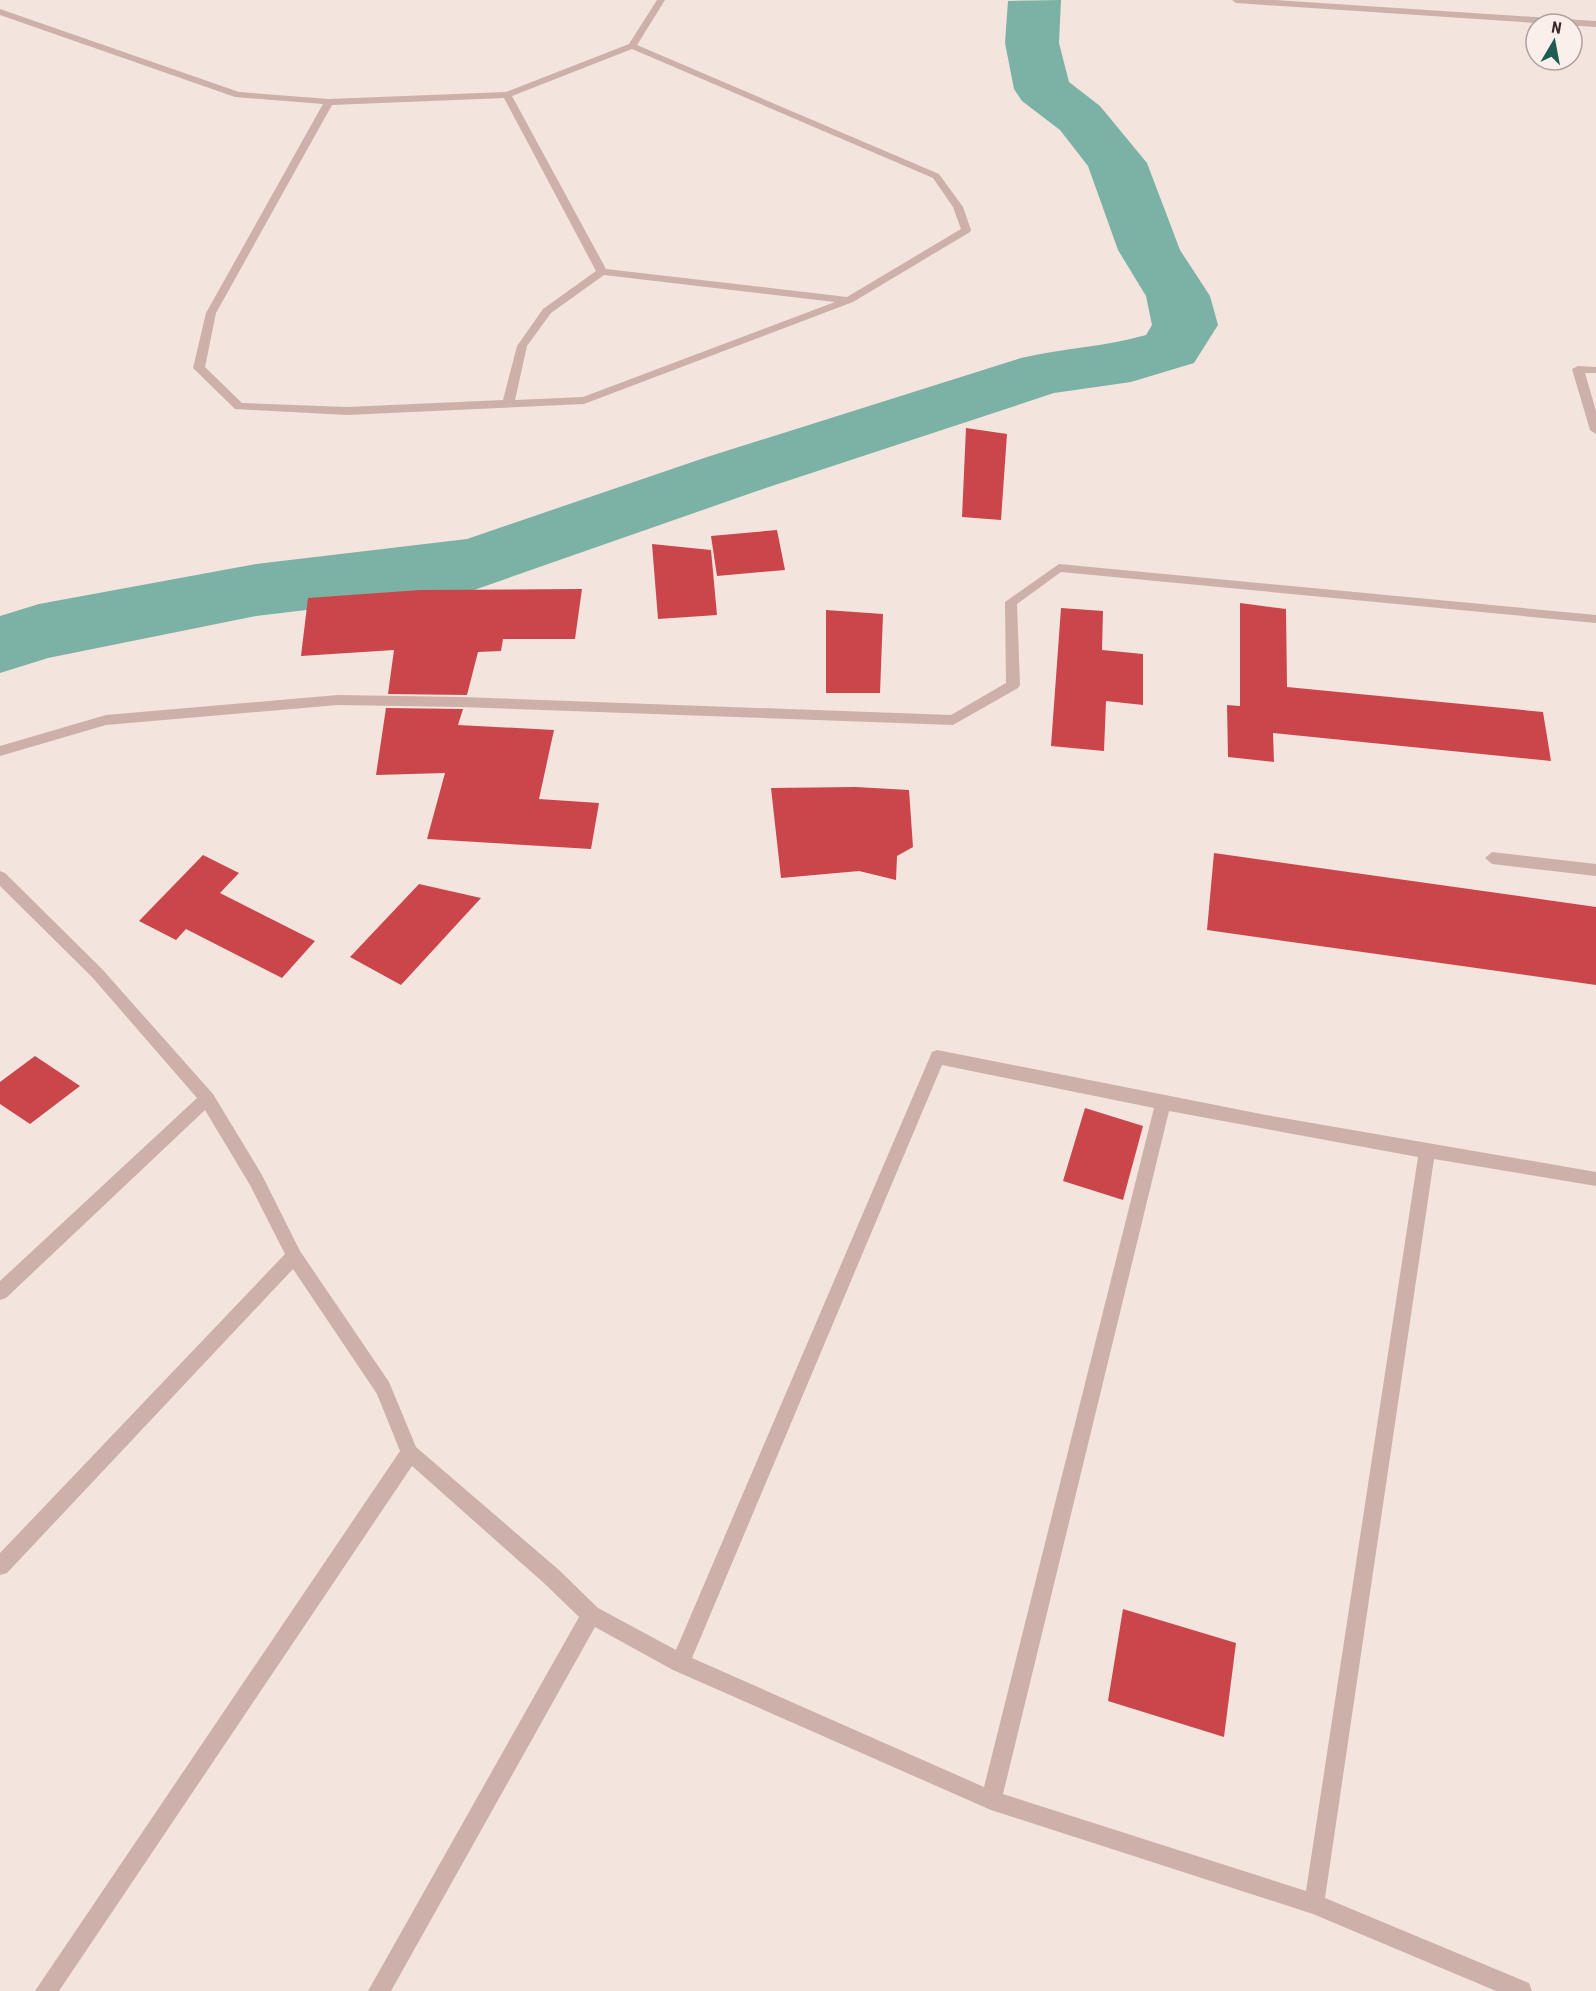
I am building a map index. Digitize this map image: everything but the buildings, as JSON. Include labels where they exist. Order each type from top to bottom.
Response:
[{"type":"street","points":[[0,12],[238,95],[329,102],[507,95],[632,46],[661,0]]},
{"type":"street","points":[[1236,0],[1596,24]]},
{"type":"street","points":[[329,102],[211,313],[199,368],[239,406],[346,411],[584,400],[849,300],[966,230],[958,207],[936,176],[632,46]]},
{"type":"street","points":[[507,95],[602,272]]},
{"type":"street","points":[[508,404],[522,346],[547,310],[602,272],[849,300]]},
{"type":"street","points":[[1596,370],[1578,369],[1596,430]]},
{"type":"street","points":[[0,750],[106,720],[338,700],[461,702],[953,720],[1013,685],[1011,602],[1059,568],[1596,619]]},
{"type":"street","points":[[1492,858],[1596,870]]},
{"type":"street","points":[[0,877],[98,973],[207,1099],[256,1180],[294,1256],[383,1388],[411,1453],[552,1577],[591,1615],[680,1664],[991,1800],[1314,1904],[1521,1991]]},
{"type":"street","points":[[680,1664],[938,1057],[1163,1104],[1427,1153],[1596,1179]]},
{"type":"street","points":[[0,1292],[207,1099]]},
{"type":"street","points":[[991,1800],[1163,1104]]},
{"type":"street","points":[[1314,1904],[1427,1153]]},
{"type":"street","points":[[0,1566],[294,1256]]},
{"type":"street","points":[[46,1991],[411,1453]]},
{"type":"street","points":[[379,1991],[591,1615]]},
{"type":"waterway","points":[[0,645],[39,632],[256,590],[474,564],[732,474],[1045,373],[1131,361],[1170,349],[1185,325],[1178,296],[1149,250],[1117,163],[1080,118],[1042,89],[1032,43],[1035,1]]}]
